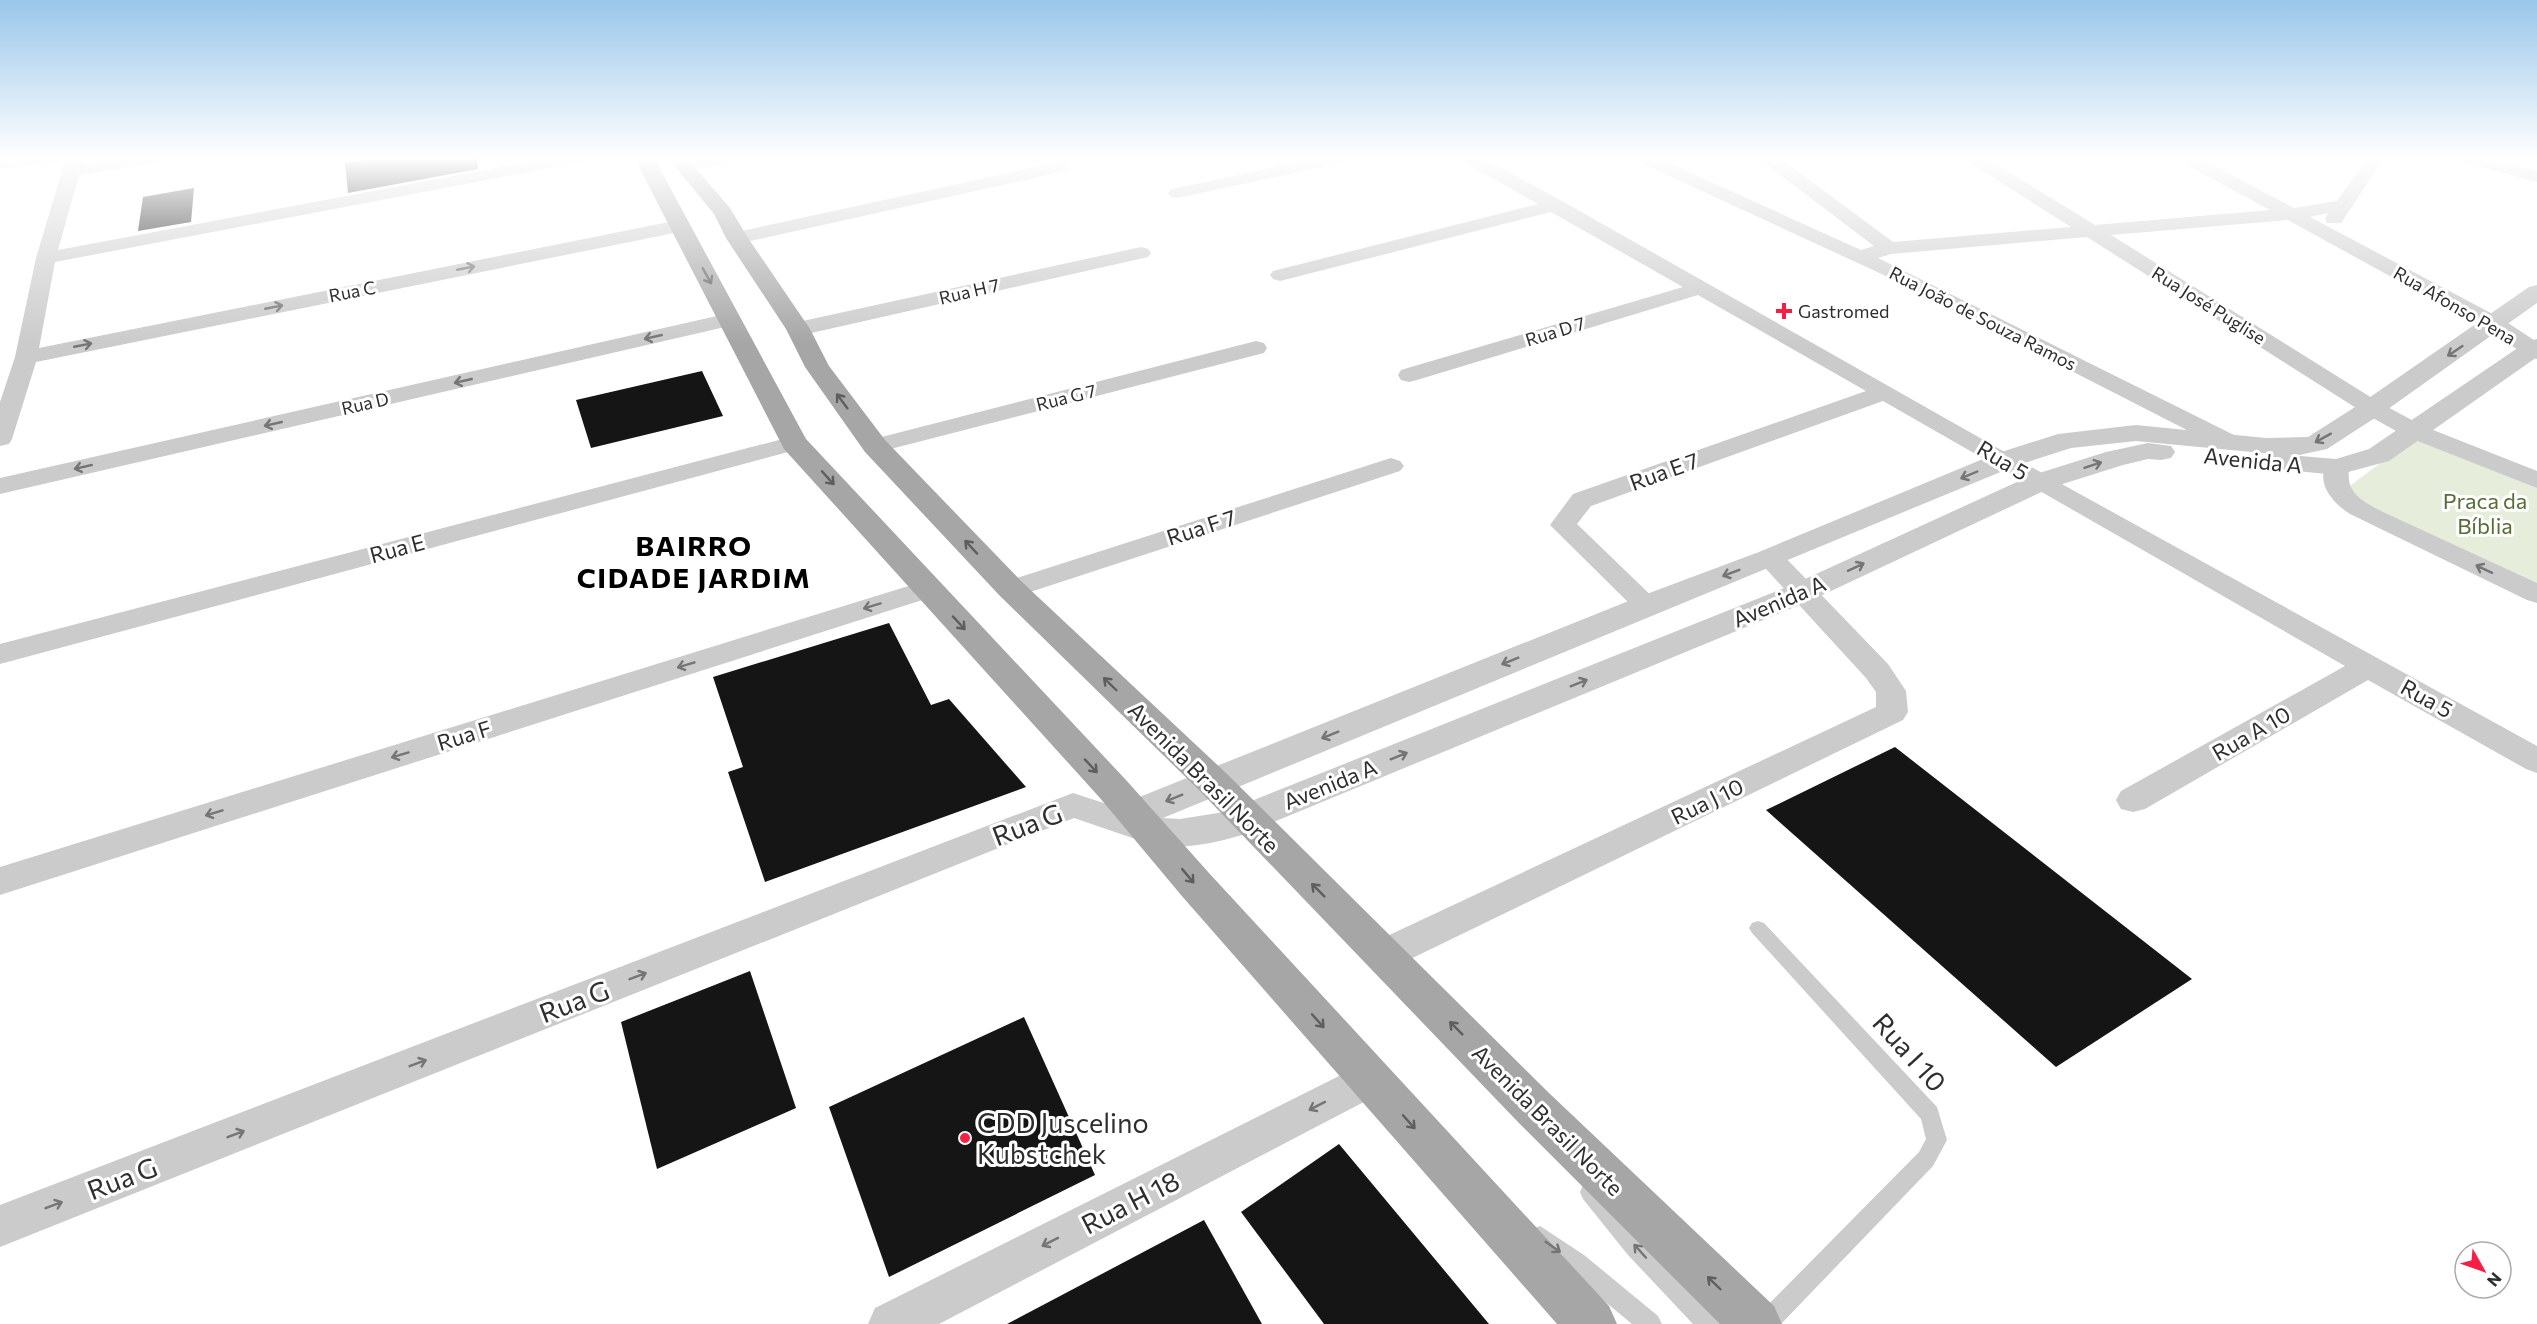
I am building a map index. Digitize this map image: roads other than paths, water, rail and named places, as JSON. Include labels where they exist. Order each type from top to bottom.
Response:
[{"type":"main road","points":[[676,220],[794,443],[1142,822],[1591,1324]]},
{"type":"main road","name":"Avenida Brasil Norte","points":[[727,220],[798,329],[817,367],[875,446],[1011,589],[1213,782],[1533,1107],[1756,1324]]},
{"type":"street","points":[[0,439],[26,357],[46,258],[57,220]]},
{"type":"street","points":[[46,258],[249,220]]},
{"type":"street","points":[[737,238],[820,220]]},
{"type":"street","points":[[1280,275],[1500,220]]},
{"type":"street","name":"Rua 5","points":[[1579,220],[2537,761]]},
{"type":"street","name":"Rua João de Souza Ramos","points":[[1779,220],[1860,257],[2231,443]]},
{"type":"street","points":[[1851,220],[1889,248]]},
{"type":"street","name":"Rua José Puglise","points":[[2073,220],[2372,408],[2414,431],[2537,480]]},
{"type":"street","points":[[1860,257],[1889,248],[2224,220]]},
{"type":"street","name":"Rua Afonso Pena","points":[[2304,220],[2535,349]]},
{"type":"street","points":[[2326,231],[2334,220]]},
{"type":"street","name":"Rua C","points":[[26,357],[679,226]]},
{"type":"street","name":"Rua H 7","points":[[798,329],[1141,253]]},
{"type":"street","name":"Rua D 7","points":[[1409,375],[1700,288]]},
{"type":"street","name":"Avenida A","points":[[1142,822],[1213,782],[1647,605],[1770,558],[2006,460],[2068,440],[2136,434],[2298,447],[2317,442],[2372,408],[2537,292]]},
{"type":"street","name":"Rua D","points":[[0,486],[730,319]]},
{"type":"street","name":"Rua G 7","points":[[875,446],[1256,348]]},
{"type":"street","name":"Avenida A","points":[[1142,822],[1180,833],[1228,825],[1247,818],[1803,592],[2040,482],[2116,458],[2148,451],[2337,467],[2379,455],[2535,349]]},
{"type":"street","name":"Rua E 7","points":[[1647,605],[1563,525],[1582,500],[1885,392]]},
{"type":"street","points":[[2136,434],[2155,421],[2157,406]]},
{"type":"street","name":"Rua E","points":[[0,654],[794,443]]},
{"type":"street","name":"Rua F 7","points":[[1011,589],[1391,466]]},
{"type":"street","points":[[2337,467],[2335,475],[2337,485],[2350,504],[2374,518],[2537,594]]},
{"type":"street","points":[[1770,558],[1803,592]]},
{"type":"street","name":"Rua F","points":[[0,881],[928,589]]},
{"type":"street","name":"Rua J 10","points":[[1383,956],[1892,712],[1891,691],[1877,671],[1803,592]]},
{"type":"street","name":"Rua A 10","points":[[2133,800],[2368,666]]},
{"type":"street","name":"Rua G","points":[[0,1226],[1073,805],[1142,822]]},
{"type":"street","name":"Rua H 18","points":[[891,1324],[1370,1079]]},
{"type":"lane","name":"Rua I 10","points":[[1758,928],[1930,1114],[1937,1140],[1926,1158],[1765,1324]]},
{"type":"lane","points":[[1533,1107],[1595,1197],[1636,1247],[1709,1324]]},
{"type":"lane","points":[[1470,1190],[1576,1263],[1650,1324]]},
{"type":"place","name":"Gastromed","points":[[1784,311]]},
{"type":"place","name":"CDD Juscelino Kubstchek","points":[[965,1138]]},
{"type":"district","name":"BAIRRO CIDADE JARDIM","points":[[694,561]]},
{"type":"park label","name":"Praca da Bíblia","points":[[2485,512]]}]
